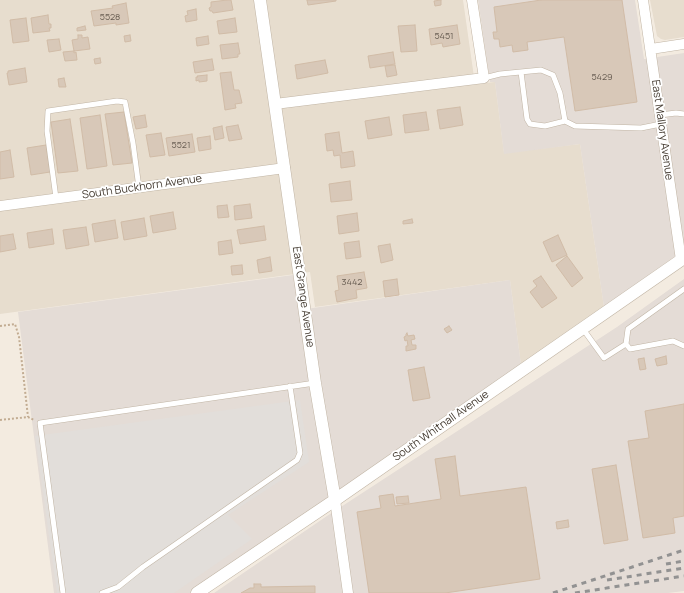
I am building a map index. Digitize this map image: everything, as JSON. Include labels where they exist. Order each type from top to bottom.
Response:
[{"type":"street","name":"East Grange Avenue","points":[[260,0],[315,383],[335,500],[348,593]]},
{"type":"street","points":[[275,104],[484,78],[472,0]]},
{"type":"street","name":"East Mallory Avenue","points":[[643,0],[682,259]]},
{"type":"street","points":[[651,49],[684,44]]},
{"type":"street","name":"South Buckhorn Avenue","points":[[0,206],[285,168]]},
{"type":"street","name":"South Whitnall Avenue","points":[[197,593],[335,500],[682,259]]},
{"type":"lane","points":[[484,78],[500,74],[541,70],[553,75],[560,93],[565,121]]},
{"type":"lane","points":[[521,72],[527,119],[530,124],[545,126],[565,121],[575,126],[641,128],[676,113],[684,114]]},
{"type":"lane","points":[[56,198],[47,132],[48,111],[117,100],[125,102],[133,143],[138,188]]},
{"type":"lane","points":[[684,289],[628,329],[626,344],[630,349],[673,341],[684,346]]},
{"type":"lane","points":[[582,328],[604,358],[626,344]]},
{"type":"lane","points":[[63,593],[40,423],[315,383]]},
{"type":"lane","points":[[102,593],[118,587],[143,567],[297,460],[300,453],[290,386]]},
{"type":"path","points":[[0,326],[15,324],[19,337],[28,417]]},
{"type":"path","points":[[0,420],[28,417],[40,423]]},
{"type":"shaded area","points":[[0,0],[463,0],[475,84],[495,82],[504,153],[580,144],[604,307],[521,365],[510,280],[315,307],[310,272],[0,314]]},
{"type":"shaded area","points":[[478,0],[635,0],[644,59],[684,53],[684,250],[604,307],[580,144],[504,154],[495,82],[490,82]]},
{"type":"shaded area","points":[[650,0],[684,0],[684,37],[665,40],[657,36]]},
{"type":"shaded area","points":[[293,275],[299,310],[510,280],[521,365],[190,593],[54,593],[18,312]]},
{"type":"shaded area","points":[[684,279],[684,591],[668,593],[214,593],[327,516],[617,327]]},
{"type":"shaded area","points":[[300,400],[309,462],[228,515],[252,539],[174,593],[57,593],[35,436]]},
{"type":"building","points":[[231,0],[233,10],[213,13],[210,11],[209,8],[211,7],[211,2]]},
{"type":"building","points":[[307,0],[336,0],[336,1],[308,5]]},
{"type":"building","points":[[441,0],[441,5],[435,6],[434,1]]},
{"type":"building","points":[[541,0],[622,0],[637,102],[575,111],[564,37],[527,42],[528,50],[513,52],[512,45],[500,47],[499,39],[494,39],[493,32],[497,32],[494,7]]},
{"type":"building","points":[[126,3],[129,23],[94,26],[91,11],[113,8],[112,6]]},
{"type":"building","points":[[196,9],[197,20],[186,22],[185,16],[188,15],[187,11]]},
{"type":"building","points":[[48,15],[49,24],[51,24],[51,28],[49,28],[50,31],[33,33],[31,18]]},
{"type":"building","points":[[26,18],[29,41],[13,43],[10,20]]},
{"type":"building","points":[[235,18],[237,32],[219,34],[217,21]]},
{"type":"building","points":[[415,25],[417,51],[401,52],[398,26]]},
{"type":"building","points":[[457,25],[460,44],[443,47],[442,43],[431,45],[429,29]]},
{"type":"building","points":[[85,26],[86,30],[77,31],[77,28]]},
{"type":"building","points":[[78,35],[82,35],[82,38],[88,37],[90,49],[74,51],[72,40],[78,39]]},
{"type":"building","points":[[130,35],[131,41],[125,42],[124,36]]},
{"type":"building","points":[[208,36],[209,44],[197,46],[196,38]]},
{"type":"building","points":[[59,39],[61,50],[49,52],[47,40]]},
{"type":"building","points":[[238,43],[240,54],[238,54],[238,57],[222,59],[220,45]]},
{"type":"building","points":[[74,51],[74,53],[76,52],[77,60],[65,61],[63,52]]},
{"type":"building","points":[[393,52],[395,64],[370,68],[368,56]]},
{"type":"building","points":[[100,58],[101,63],[95,64],[94,59]]},
{"type":"building","points":[[212,59],[214,70],[195,73],[193,62]]},
{"type":"building","points":[[325,60],[328,73],[297,79],[295,65]]},
{"type":"building","points":[[395,65],[397,75],[387,77],[385,66]]},
{"type":"building","points":[[25,68],[27,82],[9,85],[8,71]]},
{"type":"building","points":[[231,72],[234,90],[239,90],[242,103],[235,104],[236,108],[225,110],[220,73]]},
{"type":"building","points":[[207,75],[207,81],[196,81],[197,76]]},
{"type":"building","points":[[64,78],[66,87],[59,87],[58,79]]},
{"type":"building","points":[[460,107],[463,125],[440,129],[437,110]]},
{"type":"building","points":[[124,112],[132,163],[113,165],[105,114]]},
{"type":"building","points":[[426,112],[429,130],[405,133],[403,115]]},
{"type":"building","points":[[100,115],[107,166],[87,169],[80,118]]},
{"type":"building","points":[[145,115],[147,127],[136,129],[133,117]]},
{"type":"building","points":[[389,117],[392,135],[368,139],[365,121]]},
{"type":"building","points":[[70,119],[78,171],[58,173],[51,122]]},
{"type":"building","points":[[238,125],[242,139],[229,141],[226,127]]},
{"type":"building","points":[[222,126],[224,138],[215,140],[213,128]]},
{"type":"building","points":[[339,132],[342,153],[353,151],[355,166],[341,168],[340,155],[334,156],[333,150],[327,151],[325,134]]},
{"type":"building","points":[[161,133],[165,155],[150,157],[146,135]]},
{"type":"building","points":[[192,134],[195,152],[169,156],[166,138]]},
{"type":"building","points":[[210,136],[211,149],[199,151],[197,138]]},
{"type":"building","points":[[46,145],[50,172],[31,175],[27,148]]},
{"type":"building","points":[[10,150],[14,177],[0,179],[0,152]]},
{"type":"building","points":[[350,181],[352,200],[331,202],[329,184]]},
{"type":"building","points":[[250,204],[252,218],[235,220],[234,206]]},
{"type":"building","points":[[227,205],[229,217],[218,218],[217,206]]},
{"type":"building","points":[[173,212],[176,229],[153,233],[150,216]]},
{"type":"building","points":[[357,213],[359,231],[339,234],[337,216]]},
{"type":"building","points":[[144,218],[147,236],[124,240],[121,222]]},
{"type":"building","points":[[412,219],[413,223],[403,224],[403,221]]},
{"type":"building","points":[[115,220],[118,238],[95,242],[92,224]]},
{"type":"building","points":[[264,226],[266,240],[240,244],[237,230]]},
{"type":"building","points":[[86,227],[89,245],[66,249],[63,230]]},
{"type":"building","points":[[52,229],[54,244],[29,248],[27,233]]},
{"type":"building","points":[[13,234],[16,249],[0,252],[0,236]]},
{"type":"building","points":[[558,235],[567,255],[552,262],[543,242]]},
{"type":"building","points":[[231,240],[233,253],[219,255],[218,242]]},
{"type":"building","points":[[359,241],[361,257],[346,259],[344,243]]},
{"type":"building","points":[[390,244],[393,260],[381,263],[378,246]]},
{"type":"building","points":[[567,256],[583,278],[572,287],[556,265]]},
{"type":"building","points":[[270,257],[272,271],[259,273],[257,260]]},
{"type":"building","points":[[242,265],[243,274],[232,275],[231,266]]},
{"type":"building","points":[[364,272],[367,288],[356,290],[357,298],[337,302],[335,291],[339,290],[337,276]]},
{"type":"building","points":[[541,276],[557,298],[542,308],[530,292],[537,286],[533,281]]},
{"type":"building","points":[[397,279],[399,295],[385,297],[383,281]]},
{"type":"building","points":[[449,326],[452,330],[447,333],[444,329]]},
{"type":"building","points":[[407,333],[408,336],[414,335],[415,339],[411,340],[412,345],[416,345],[416,349],[406,351],[406,346],[408,346],[407,340],[405,341],[404,337]]},
{"type":"building","points":[[666,356],[667,364],[657,366],[655,359]]},
{"type":"building","points":[[644,358],[646,369],[640,370],[638,359]]},
{"type":"building","points":[[424,367],[430,398],[413,401],[408,370]]},
{"type":"building","points":[[684,404],[684,516],[673,518],[675,533],[643,538],[628,441],[649,438],[645,411]]},
{"type":"building","points":[[455,456],[460,496],[526,487],[540,579],[445,593],[369,593],[357,512],[381,508],[379,496],[393,494],[395,506],[441,499],[435,459]]},
{"type":"building","points":[[616,465],[628,540],[604,544],[592,469]]},
{"type":"building","points":[[408,496],[409,503],[397,504],[396,497]]},
{"type":"building","points":[[568,520],[569,527],[557,529],[556,522]]},
{"type":"building","points":[[254,584],[261,584],[261,587],[315,586],[315,593],[241,593],[250,588],[254,588]]},
{"type":"railway","points":[[553,593],[684,550]]},
{"type":"railway","points":[[666,564],[684,561]]},
{"type":"railway","points":[[607,580],[684,568]]},
{"type":"railway","points":[[575,593],[684,576]]}]
